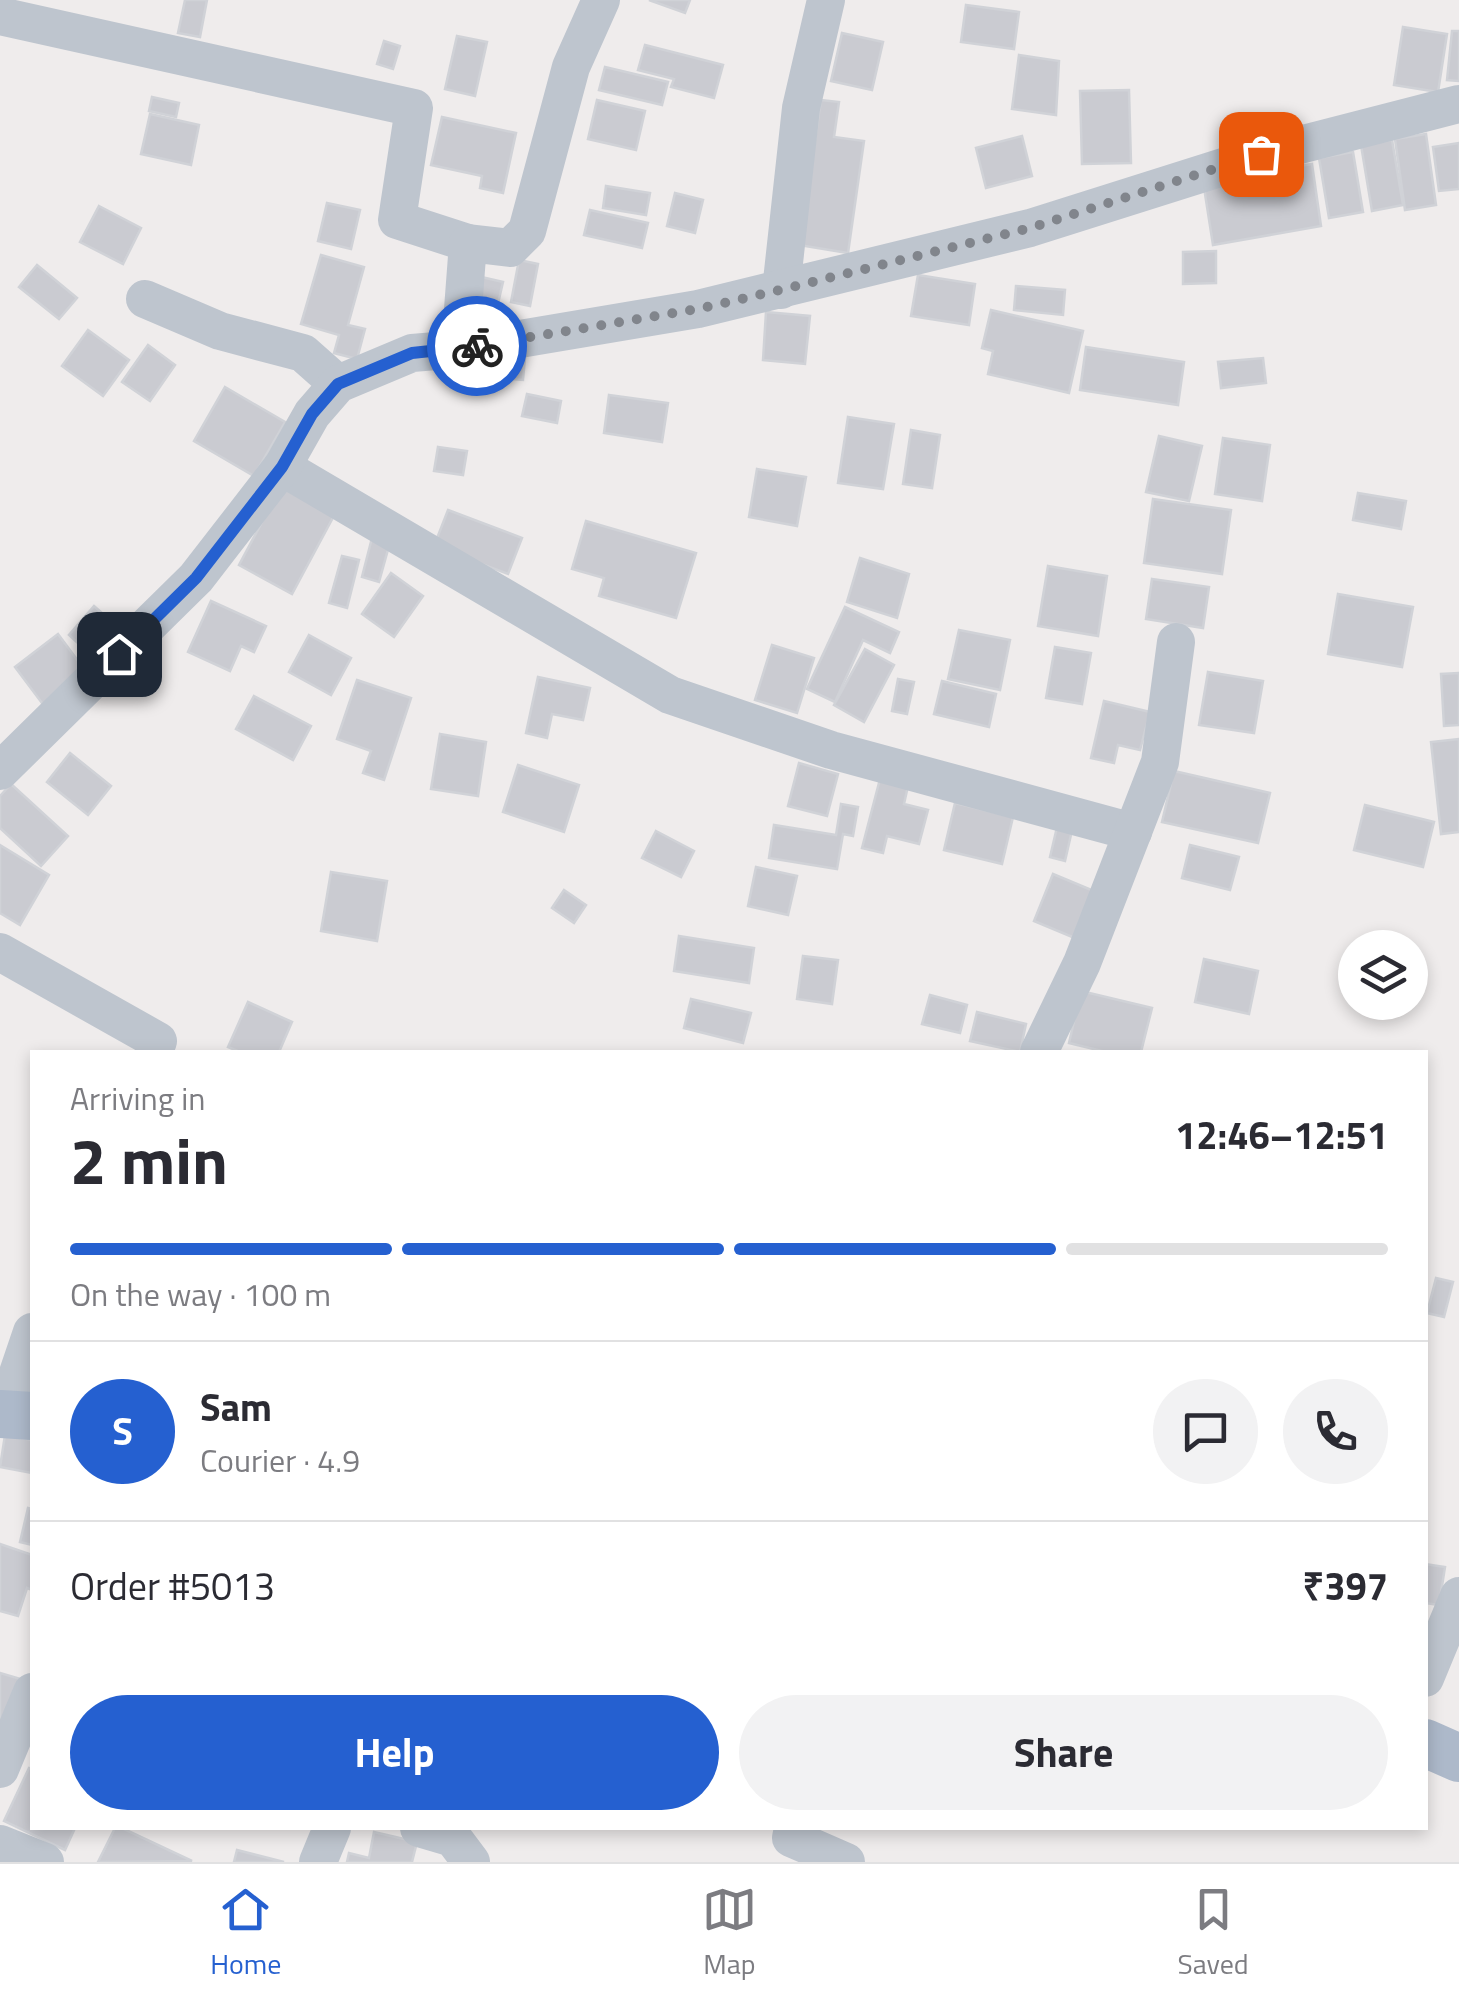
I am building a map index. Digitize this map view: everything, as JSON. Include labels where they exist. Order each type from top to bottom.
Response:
[{"type":"main road","points":[[1428,1744],[1459,1758]]},
{"type":"street","points":[[0,16],[414,108],[398,220],[468,244],[510,248],[527,231],[571,66],[601,0]]},
{"type":"street","points":[[780,290],[801,108],[826,0]]},
{"type":"street","points":[[0,771],[196,578],[282,467],[312,414],[338,384],[412,353],[460,349],[698,309],[1030,228],[1261,154],[1459,104]]},
{"type":"street","points":[[460,349],[468,244]]},
{"type":"street","points":[[146,299],[220,331],[302,353],[338,384]]},
{"type":"street","points":[[282,467],[670,695],[831,750],[1133,832]]},
{"type":"street","points":[[1040,1050],[1082,962],[1160,762],[1176,642]]},
{"type":"street","points":[[0,952],[158,1041],[155,1050]]},
{"type":"street","points":[[12,1415],[30,1340]]},
{"type":"street","points":[[1428,1671],[1459,1596]]},
{"type":"street","points":[[0,1768],[30,1697]]},
{"type":"street","points":[[318,1862],[331,1830]]},
{"type":"street","points":[[426,1830],[454,1838],[471,1862]]},
{"type":"street","points":[[793,1830],[791,1838],[846,1862]]},
{"type":"street","points":[[0,1844],[45,1862]]},
{"type":"building","points":[[185,0],[207,0],[200,37],[178,33]]},
{"type":"building","points":[[649,0],[690,0],[685,13]]},
{"type":"building","points":[[966,5],[1019,12],[1014,49],[961,42]]},
{"type":"building","points":[[1403,27],[1447,34],[1438,92],[1394,85]]},
{"type":"building","points":[[1452,31],[1459,31],[1459,81],[1447,80]]},
{"type":"building","points":[[842,33],[883,42],[872,90],[831,81]]},
{"type":"building","points":[[457,36],[487,42],[475,96],[445,89]]},
{"type":"building","points":[[384,41],[400,46],[393,69],[377,64]]},
{"type":"building","points":[[645,45],[723,65],[714,98],[671,87],[674,79],[638,70]]},
{"type":"building","points":[[1019,55],[1059,61],[1056,115],[1012,109]]},
{"type":"building","points":[[605,67],[668,82],[662,105],[599,90]]},
{"type":"building","points":[[1129,90],[1131,163],[1082,164],[1080,91]]},
{"type":"building","points":[[152,97],[179,103],[176,117],[149,111]]},
{"type":"building","points":[[597,100],[645,111],[636,150],[588,139]]},
{"type":"building","points":[[821,100],[839,102],[834,137],[864,141],[848,253],[799,245]]},
{"type":"building","points":[[150,114],[199,125],[191,165],[141,154]]},
{"type":"building","points":[[442,117],[516,133],[503,193],[480,188],[482,176],[431,165]]},
{"type":"building","points":[[1426,134],[1436,205],[1405,210],[1395,139]]},
{"type":"building","points":[[1022,136],[1032,176],[986,188],[976,148]]},
{"type":"building","points":[[1392,140],[1403,205],[1372,211],[1361,145]]},
{"type":"building","points":[[1459,143],[1459,189],[1439,191],[1433,147]]},
{"type":"building","points":[[1353,152],[1363,212],[1329,218],[1319,158]]},
{"type":"building","points":[[1312,164],[1321,226],[1213,245],[1203,181]]},
{"type":"building","points":[[606,186],[650,193],[646,215],[603,208]]},
{"type":"building","points":[[675,193],[703,200],[695,233],[667,226]]},
{"type":"building","points":[[327,203],[360,210],[351,249],[318,241]]},
{"type":"building","points":[[99,206],[141,228],[123,264],[80,242]]},
{"type":"building","points":[[590,210],[648,223],[642,248],[584,235]]},
{"type":"building","points":[[1216,251],[1216,283],[1183,284],[1183,252]]},
{"type":"building","points":[[321,255],[364,267],[348,325],[365,329],[357,359],[334,353],[339,335],[301,324]]},
{"type":"building","points":[[519,260],[538,264],[530,306],[511,302]]},
{"type":"building","points":[[37,265],[77,298],[59,319],[19,287]]},
{"type":"building","points":[[918,275],[975,284],[969,325],[911,316]]},
{"type":"building","points":[[477,276],[503,282],[493,325],[467,320]]},
{"type":"building","points":[[1016,286],[1065,290],[1063,315],[1014,310]]},
{"type":"building","points":[[991,310],[1083,331],[1069,393],[988,374],[993,351],[982,348]]},
{"type":"building","points":[[766,312],[810,316],[805,364],[763,360]]},
{"type":"building","points":[[88,330],[129,360],[103,396],[62,366]]},
{"type":"building","points":[[148,345],[175,365],[150,401],[122,382]]},
{"type":"building","points":[[503,345],[526,347],[523,380],[500,378]]},
{"type":"building","points":[[1086,347],[1184,362],[1178,405],[1080,390]]},
{"type":"building","points":[[1263,358],[1266,383],[1221,388],[1218,362]]},
{"type":"building","points":[[225,387],[285,422],[254,476],[194,441]]},
{"type":"building","points":[[527,394],[561,401],[557,423],[522,416]]},
{"type":"building","points":[[609,395],[668,403],[662,442],[604,433]]},
{"type":"building","points":[[848,417],[894,424],[883,489],[838,483]]},
{"type":"building","points":[[911,430],[940,435],[932,488],[903,484]]},
{"type":"building","points":[[1159,436],[1202,446],[1189,501],[1146,492]]},
{"type":"building","points":[[1223,438],[1270,445],[1262,501],[1215,494]]},
{"type":"building","points":[[438,447],[467,451],[463,475],[434,471]]},
{"type":"building","points":[[757,469],[806,477],[797,526],[749,517]]},
{"type":"building","points":[[284,481],[337,510],[292,594],[239,565]]},
{"type":"building","points":[[1358,493],[1406,501],[1401,529],[1353,520]]},
{"type":"building","points":[[1153,499],[1231,510],[1222,574],[1144,563]]},
{"type":"building","points":[[448,510],[522,538],[508,574],[434,546]]},
{"type":"building","points":[[586,521],[696,553],[676,618],[599,596],[604,578],[572,569]]},
{"type":"building","points":[[374,530],[392,535],[379,582],[362,577]]},
{"type":"building","points":[[342,556],[359,560],[347,608],[329,603]]},
{"type":"building","points":[[860,558],[909,574],[897,618],[847,602]]},
{"type":"building","points":[[1048,566],[1107,576],[1098,636],[1038,626]]},
{"type":"building","points":[[391,573],[423,596],[394,637],[362,614]]},
{"type":"building","points":[[1152,579],[1209,587],[1203,628],[1146,619]]},
{"type":"building","points":[[1338,594],[1413,607],[1402,667],[1328,654]]},
{"type":"building","points":[[211,601],[266,626],[254,652],[241,646],[230,671],[188,652]]},
{"type":"building","points":[[94,606],[120,629],[94,658],[69,635]]},
{"type":"building","points":[[845,607],[899,632],[890,653],[863,640],[835,702],[807,689]]},
{"type":"building","points":[[959,630],[1010,640],[1000,690],[948,679]]},
{"type":"building","points":[[58,634],[87,673],[45,707],[15,667]]},
{"type":"building","points":[[309,635],[351,658],[331,695],[289,672]]},
{"type":"building","points":[[772,645],[814,658],[797,713],[755,700]]},
{"type":"building","points":[[1055,647],[1091,653],[1082,704],[1046,698]]},
{"type":"building","points":[[865,649],[894,665],[864,722],[834,705]]},
{"type":"building","points":[[1208,672],[1263,681],[1254,733],[1199,725]]},
{"type":"building","points":[[1459,673],[1459,725],[1444,726],[1441,674]]},
{"type":"building","points":[[538,677],[590,688],[583,720],[552,714],[547,738],[526,733]]},
{"type":"building","points":[[898,679],[914,682],[907,714],[892,711]]},
{"type":"building","points":[[357,680],[411,698],[384,780],[363,773],[371,751],[337,739]]},
{"type":"building","points":[[942,681],[996,694],[989,727],[934,714]]},
{"type":"building","points":[[254,696],[311,726],[293,760],[236,729]]},
{"type":"building","points":[[1104,701],[1150,712],[1140,750],[1118,745],[1114,763],[1091,758]]},
{"type":"building","points":[[440,734],[486,742],[478,796],[431,789]]},
{"type":"building","points":[[1459,739],[1459,832],[1441,834],[1431,742]]},
{"type":"building","points":[[70,753],[111,786],[88,815],[47,782]]},
{"type":"building","points":[[799,763],[838,774],[827,816],[788,806]]},
{"type":"building","points":[[518,765],[579,785],[564,832],[503,812]]},
{"type":"building","points":[[1174,771],[1270,793],[1258,843],[1162,822]]},
{"type":"building","points":[[880,779],[908,786],[904,804],[928,810],[919,844],[887,836],[883,853],[862,848]]},
{"type":"building","points":[[11,784],[68,836],[41,866],[0,828],[0,796]]},
{"type":"building","points":[[955,803],[1013,817],[1002,864],[944,850]]},
{"type":"building","points":[[841,804],[858,807],[853,836],[843,834],[837,869],[769,858],[774,825],[836,835]]},
{"type":"building","points":[[1365,805],[1434,822],[1423,867],[1354,850]]},
{"type":"building","points":[[1058,823],[1073,826],[1065,861],[1050,857]]},
{"type":"building","points":[[656,831],[694,851],[681,877],[642,858]]},
{"type":"building","points":[[0,845],[49,875],[20,925],[0,913]]},
{"type":"building","points":[[1190,845],[1239,857],[1230,890],[1182,878]]},
{"type":"building","points":[[756,867],[797,876],[788,915],[748,906]]},
{"type":"building","points":[[331,872],[387,881],[377,941],[321,931]]},
{"type":"building","points":[[1053,874],[1101,894],[1082,941],[1034,921]]},
{"type":"building","points":[[564,890],[586,905],[574,923],[552,908]]},
{"type":"building","points":[[679,936],[754,948],[749,983],[674,971]]},
{"type":"building","points":[[803,956],[838,960],[832,1004],[797,999]]},
{"type":"building","points":[[1204,959],[1258,971],[1249,1014],[1195,1002]]},
{"type":"building","points":[[1081,991],[1152,1008],[1142,1050],[1098,1050],[1069,1043]]},
{"type":"building","points":[[930,995],[967,1005],[960,1033],[922,1024]]},
{"type":"building","points":[[691,999],[751,1013],[743,1043],[684,1028]]},
{"type":"building","points":[[248,1002],[292,1022],[280,1050],[228,1047]]},
{"type":"building","points":[[977,1012],[1026,1024],[1020,1050],[970,1041]]},
{"type":"building","points":[[1436,1278],[1453,1282],[1444,1317],[1428,1313]]},
{"type":"building","points":[[5,1435],[30,1440],[30,1473],[0,1467]]},
{"type":"building","points":[[28,1508],[30,1508],[30,1544],[20,1542]]},
{"type":"building","points":[[0,1544],[30,1554],[30,1589],[27,1588],[18,1616],[0,1611]]},
{"type":"building","points":[[1428,1564],[1445,1567],[1439,1605],[1428,1603]]},
{"type":"building","points":[[0,1673],[24,1680],[0,1743]]},
{"type":"building","points":[[29,1768],[30,1830],[74,1830],[65,1850],[4,1821]]},
{"type":"building","points":[[114,1830],[126,1830],[192,1861],[98,1862]]},
{"type":"building","points":[[374,1832],[417,1842],[412,1862],[347,1862],[349,1853],[369,1858]]},
{"type":"building","points":[[237,1850],[284,1862],[234,1862]]},
{"type":"way so far","points":[[477,346],[698,309],[780,290],[1030,228],[1261,154]]},
{"type":"route","points":[[119,654],[196,578],[282,467],[312,414],[338,384],[412,353],[477,346]]}]
